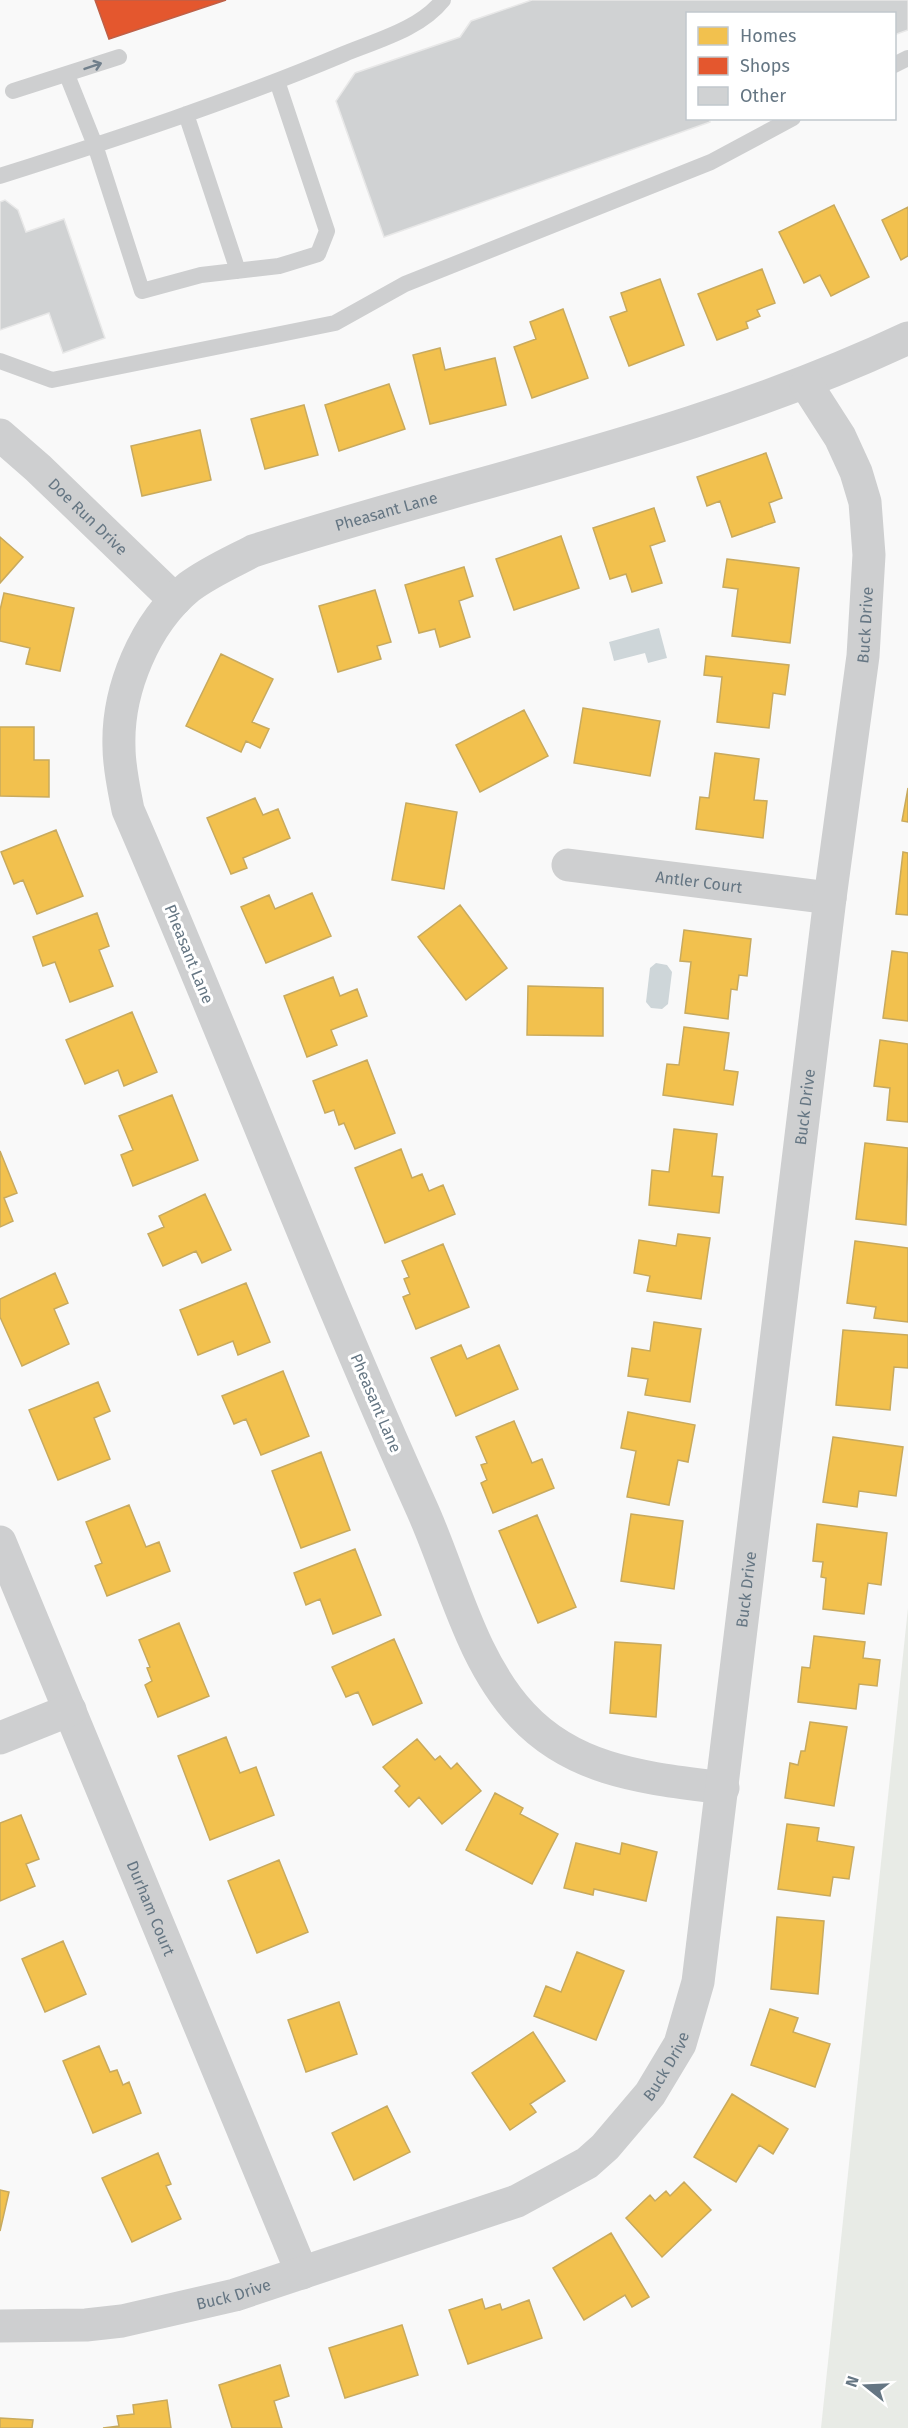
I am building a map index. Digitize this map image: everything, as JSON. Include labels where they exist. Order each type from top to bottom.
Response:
[{"type":"street","name":"Pheasant Lane","points":[[723,1788],[642,1777],[598,1766],[559,1745],[524,1716],[496,1683],[475,1641],[442,1554],[386,1429],[128,810],[118,746],[128,682],[152,631],[175,600],[212,572],[254,551],[526,474],[748,405],[806,384],[908,338]]},
{"type":"street","name":"Buck Drive","points":[[0,2326],[86,2325],[122,2321],[235,2295],[517,2201],[567,2176],[605,2147],[650,2094],[685,2030],[698,1982],[830,898],[863,657],[869,555],[864,502],[856,472],[840,437],[806,384]]},
{"type":"street","name":"Doe Run Drive","points":[[0,435],[38,468],[175,600]]},
{"type":"street","name":"Antler Court","points":[[568,865],[830,898]]},
{"type":"street","name":"Durham Court","points":[[0,1542],[302,2273]]},
{"type":"street","points":[[0,1738],[70,1710]]},
{"type":"lane","points":[[0,176],[277,81],[421,21],[443,0]]},
{"type":"lane","points":[[13,91],[119,57]]},
{"type":"lane","points":[[67,75],[95,145],[142,291],[201,275],[279,266],[318,254],[327,231],[277,81]]},
{"type":"lane","points":[[186,114],[238,271]]},
{"type":"lane","points":[[0,361],[51,380],[335,323],[405,284],[711,162],[789,120]]},
{"type":"shaded area","points":[[659,628],[667,658],[648,663],[645,653],[614,661],[609,642]]},
{"type":"shaded area","points":[[656,963],[667,965],[672,972],[668,1004],[662,1009],[651,1008],[646,1002],[650,968]]},
{"type":"shaded area","points":[[908,1608],[908,2428],[821,2428]]},
{"type":"building: Homes","points":[[834,205],[869,277],[831,296],[820,275],[804,283],[779,232]]},
{"type":"building: Homes","points":[[908,207],[908,256],[901,260],[882,220]]},
{"type":"building: Homes","points":[[762,269],[775,303],[757,310],[760,316],[746,322],[748,328],[717,340],[698,294]]},
{"type":"building: Homes","points":[[660,279],[684,345],[629,366],[610,317],[627,311],[621,293]]},
{"type":"building: Homes","points":[[563,309],[588,378],[532,398],[514,347],[536,339],[530,322]]},
{"type":"building: Homes","points":[[440,348],[445,370],[495,358],[506,405],[430,424],[413,355]]},
{"type":"building: Homes","points":[[389,384],[405,429],[339,451],[325,405]]},
{"type":"building: Homes","points":[[304,405],[318,455],[265,469],[251,419]]},
{"type":"building: Homes","points":[[200,430],[211,480],[142,496],[131,446]]},
{"type":"building: Homes","points":[[766,453],[782,498],[769,503],[775,522],[732,537],[720,501],[707,506],[697,477]]},
{"type":"building: Homes","points":[[654,508],[665,541],[650,546],[662,583],[632,592],[626,574],[610,579],[593,528]]},
{"type":"building: Homes","points":[[561,536],[579,588],[514,610],[496,559]]},
{"type":"building: Homes","points":[[0,537],[23,557],[0,583]]},
{"type":"building: Homes","points":[[727,559],[799,568],[790,643],[732,636],[738,589],[723,587]]},
{"type":"building: Homes","points":[[464,567],[473,596],[459,601],[470,637],[440,647],[435,629],[419,633],[405,585]]},
{"type":"building: Homes","points":[[375,590],[391,642],[377,646],[381,659],[338,672],[319,606]]},
{"type":"building: Homes","points":[[4,593],[74,608],[60,671],[26,664],[30,648],[0,641],[0,610]]},
{"type":"building: Homes","points":[[221,654],[273,679],[252,722],[269,729],[260,748],[246,741],[241,752],[186,726]]},
{"type":"building: Homes","points":[[706,656],[789,665],[785,695],[773,693],[769,728],[717,722],[722,677],[704,675]]},
{"type":"building: Homes","points":[[583,708],[660,721],[650,776],[574,763]]},
{"type":"building: Homes","points":[[524,710],[548,756],[480,792],[456,745]]},
{"type":"building: Homes","points":[[0,727],[34,727],[34,760],[49,760],[49,797],[0,796]]},
{"type":"building: Homes","points":[[715,753],[759,759],[754,800],[767,801],[763,838],[696,829],[700,797],[709,798]]},
{"type":"building: Homes","points":[[908,788],[908,822],[902,821]]},
{"type":"building: Homes","points":[[255,798],[263,815],[278,809],[290,838],[243,858],[247,868],[231,874],[207,818]]},
{"type":"building: Homes","points":[[406,803],[457,812],[444,889],[392,880]]},
{"type":"building: Homes","points":[[56,830],[83,896],[37,914],[23,880],[14,884],[1,852]]},
{"type":"building: Homes","points":[[903,852],[908,853],[908,915],[896,914]]},
{"type":"building: Homes","points":[[312,893],[331,936],[266,963],[241,907],[269,895],[275,909]]},
{"type":"building: Homes","points":[[460,905],[507,968],[466,1000],[418,937]]},
{"type":"building: Homes","points":[[97,913],[109,946],[99,950],[113,986],[70,1002],[55,962],[43,966],[33,937]]},
{"type":"building: Homes","points":[[684,930],[751,939],[747,976],[739,975],[737,990],[731,989],[728,1019],[685,1013],[691,962],[680,961]]},
{"type":"building: Homes","points":[[892,951],[908,953],[908,1021],[883,1018]]},
{"type":"building: Homes","points":[[333,977],[340,996],[357,989],[367,1016],[331,1030],[337,1045],[307,1057],[284,996]]},
{"type":"building: Homes","points":[[528,986],[603,988],[603,1036],[527,1035]]},
{"type":"building: Homes","points":[[132,1012],[157,1072],[124,1086],[118,1070],[85,1084],[66,1040]]},
{"type":"building: Homes","points":[[684,1027],[729,1033],[724,1070],[738,1072],[733,1105],[663,1095],[667,1064],[679,1065]]},
{"type":"building: Homes","points":[[880,1040],[908,1044],[908,1122],[887,1120],[890,1088],[874,1086]]},
{"type":"building: Homes","points":[[367,1060],[395,1133],[355,1149],[344,1123],[339,1125],[334,1110],[325,1113],[313,1081]]},
{"type":"building: Homes","points":[[172,1095],[198,1160],[133,1186],[121,1155],[133,1150],[119,1116]]},
{"type":"building: Homes","points":[[674,1129],[717,1134],[712,1176],[723,1177],[719,1213],[649,1205],[652,1170],[669,1172]]},
{"type":"building: Homes","points":[[865,1143],[908,1148],[906,1225],[856,1219]]},
{"type":"building: Homes","points":[[401,1149],[412,1178],[422,1174],[429,1191],[443,1185],[455,1214],[385,1243],[355,1168]]},
{"type":"building: Homes","points":[[0,1151],[17,1193],[4,1198],[13,1221],[0,1227]]},
{"type":"building: Homes","points":[[205,1194],[231,1250],[202,1263],[196,1251],[163,1266],[148,1234],[164,1227],[159,1216]]},
{"type":"building: Homes","points":[[678,1234],[710,1238],[701,1299],[647,1291],[650,1276],[634,1273],[639,1240],[676,1246]]},
{"type":"building: Homes","points":[[855,1241],[908,1248],[908,1322],[874,1318],[876,1307],[847,1303]]},
{"type":"building: Homes","points":[[443,1244],[469,1307],[416,1329],[403,1297],[410,1294],[404,1279],[409,1277],[402,1261]]},
{"type":"building: Homes","points":[[55,1273],[68,1303],[54,1309],[69,1344],[22,1366],[0,1317],[0,1299]]},
{"type":"building: Homes","points":[[246,1283],[270,1342],[238,1355],[233,1341],[198,1355],[180,1310]]},
{"type":"building: Homes","points":[[654,1322],[701,1329],[690,1402],[645,1395],[648,1379],[628,1376],[632,1348],[650,1351]]},
{"type":"building: Homes","points":[[843,1330],[908,1335],[908,1368],[894,1367],[890,1410],[836,1405]]},
{"type":"building: Homes","points":[[461,1345],[467,1359],[499,1345],[518,1389],[456,1416],[431,1358]]},
{"type":"building: Homes","points":[[283,1371],[309,1436],[261,1455],[246,1419],[234,1424],[222,1396]]},
{"type":"building: Homes","points":[[98,1382],[110,1411],[94,1418],[110,1459],[58,1480],[29,1410]]},
{"type":"building: Homes","points":[[628,1412],[695,1425],[688,1462],[678,1460],[669,1505],[627,1497],[636,1451],[621,1448]]},
{"type":"building: Homes","points":[[514,1421],[532,1463],[542,1459],[554,1488],[493,1513],[481,1483],[487,1480],[481,1465],[487,1463],[476,1437]]},
{"type":"building: Homes","points":[[833,1437],[903,1447],[896,1496],[859,1491],[857,1507],[823,1502]]},
{"type":"building: Homes","points":[[321,1452],[350,1530],[301,1548],[272,1471]]},
{"type":"building: Homes","points":[[129,1505],[146,1547],[159,1542],[170,1571],[107,1596],[95,1566],[102,1563],[86,1522]]},
{"type":"building: Homes","points":[[631,1514],[683,1521],[674,1589],[621,1581]]},
{"type":"building: Homes","points":[[537,1515],[576,1607],[538,1623],[499,1531]]},
{"type":"building: Homes","points":[[817,1524],[887,1533],[881,1585],[868,1583],[864,1614],[823,1609],[826,1578],[821,1577],[823,1562],[813,1561]]},
{"type":"building: Homes","points":[[355,1549],[381,1615],[333,1634],[320,1599],[306,1605],[294,1573]]},
{"type":"building: Homes","points":[[179,1623],[209,1696],[158,1717],[145,1685],[152,1681],[147,1668],[150,1667],[139,1640]]},
{"type":"building: Homes","points":[[814,1636],[865,1642],[863,1658],[880,1660],[877,1686],[859,1684],[856,1709],[798,1702],[802,1667],[810,1668]]},
{"type":"building: Homes","points":[[394,1639],[422,1703],[373,1725],[358,1692],[346,1697],[332,1667]]},
{"type":"building: Homes","points":[[615,1642],[661,1645],[656,1717],[610,1713]]},
{"type":"building: Homes","points":[[810,1722],[847,1727],[834,1806],[785,1798],[790,1763],[798,1765],[801,1751],[805,1751]]},
{"type":"building: Homes","points":[[226,1737],[240,1773],[256,1767],[274,1815],[210,1840],[178,1756]]},
{"type":"building: Homes","points":[[417,1739],[435,1760],[440,1756],[451,1769],[457,1763],[481,1791],[442,1824],[419,1797],[409,1807],[395,1791],[400,1786],[383,1767]]},
{"type":"building: Homes","points":[[495,1793],[523,1808],[520,1814],[558,1834],[532,1884],[466,1850]]},
{"type":"building: Homes","points":[[21,1815],[39,1859],[26,1864],[35,1886],[0,1901],[0,1823]]},
{"type":"building: Homes","points":[[787,1824],[819,1828],[817,1841],[854,1847],[849,1879],[833,1877],[830,1896],[778,1889]]},
{"type":"building: Homes","points":[[576,1843],[620,1854],[622,1843],[657,1852],[646,1901],[594,1889],[593,1895],[564,1888]]},
{"type":"building: Homes","points":[[279,1860],[308,1932],[257,1953],[228,1881]]},
{"type":"building: Homes","points":[[777,1917],[824,1921],[818,1994],[771,1989]]},
{"type":"building: Homes","points":[[63,1941],[86,1994],[45,2012],[22,1959]]},
{"type":"building: Homes","points":[[577,1952],[624,1971],[596,2040],[534,2016],[546,1986],[561,1992]]},
{"type":"building: Homes","points":[[339,2002],[357,2054],[306,2072],[288,2020]]},
{"type":"building: Homes","points":[[770,2009],[798,2018],[793,2032],[830,2044],[815,2087],[751,2065]]},
{"type":"building: Homes","points":[[533,2032],[565,2081],[530,2104],[536,2112],[510,2130],[472,2073]]},
{"type":"building: Homes","points":[[99,2046],[110,2072],[117,2070],[123,2085],[129,2082],[141,2113],[93,2133],[63,2061]]},
{"type":"building: Homes","points":[[732,2094],[788,2129],[773,2154],[759,2145],[736,2182],[694,2157]]},
{"type":"building: Homes","points":[[387,2106],[410,2152],[354,2180],[332,2133]]},
{"type":"building: Homes","points":[[158,2153],[171,2184],[166,2186],[181,2219],[132,2242],[102,2178]]},
{"type":"building: Homes","points":[[684,2182],[711,2210],[662,2257],[626,2218],[650,2195],[655,2201],[666,2191],[670,2196]]},
{"type":"building: Homes","points":[[0,2190],[9,2192],[0,2231]]},
{"type":"building: Homes","points":[[611,2233],[649,2297],[632,2307],[625,2295],[584,2320],[553,2268]]},
{"type":"building: Homes","points":[[482,2299],[485,2309],[500,2304],[502,2310],[529,2300],[542,2338],[468,2364],[449,2310]]},
{"type":"building: Homes","points":[[402,2325],[418,2375],[345,2398],[329,2348]]},
{"type":"building: Homes","points":[[280,2365],[289,2396],[274,2401],[282,2428],[232,2428],[219,2385]]},
{"type":"building: Homes","points":[[167,2400],[171,2428],[103,2428],[119,2426],[117,2416],[134,2414],[133,2405]]},
{"type":"building: Homes","points":[[0,2418],[33,2420],[32,2428],[0,2428]]},
{"type":"building: Shops","points":[[95,0],[226,0],[109,39]]},
{"type":"building: Other","points":[[532,0],[908,0],[908,30],[896,34],[896,12],[686,12],[686,120],[710,120],[710,122],[384,237],[336,101],[355,73],[460,37],[471,21]]},
{"type":"building: Other","points":[[5,200],[18,210],[26,232],[64,219],[105,338],[63,353],[49,313],[0,330],[0,202]]}]
